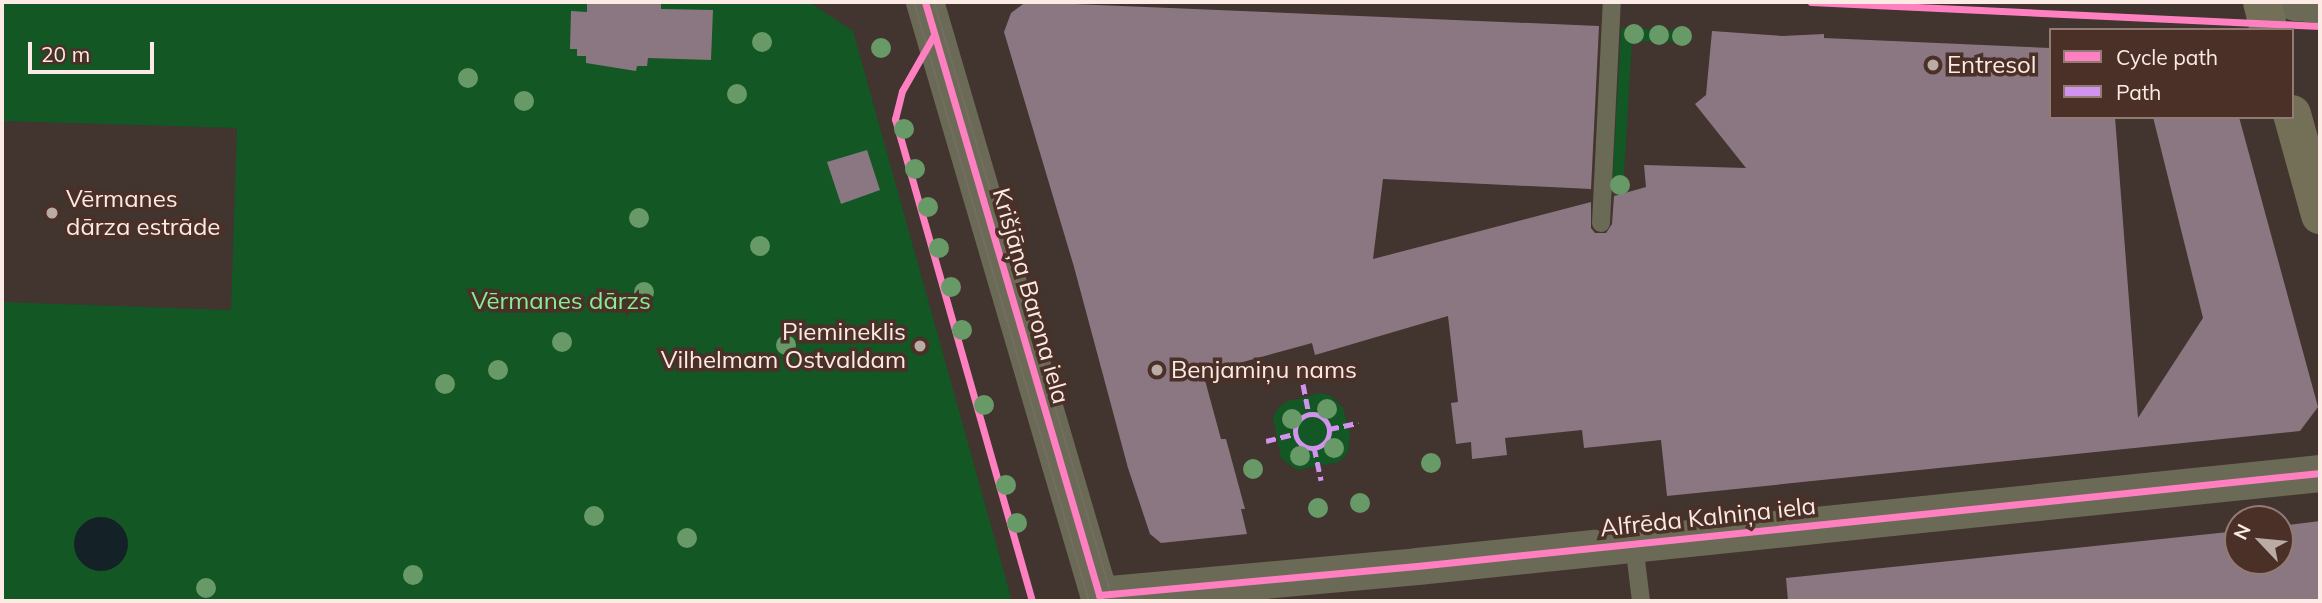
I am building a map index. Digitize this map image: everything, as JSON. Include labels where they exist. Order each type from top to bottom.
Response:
[{"type":"main road","points":[[2262,2],[2268,28]]},
{"type":"main road","points":[[2293,119],[2320,215]]},
{"type":"street","name":"Krišjāņa Barona iela","points":[[925,2],[1100,598]]},
{"type":"street","points":[[2295,2],[2320,4]]},
{"type":"street","name":"Alfrēda Kalniņa iela","points":[[1100,598],[2320,473]]},
{"type":"lane","points":[[1601,223],[1612,2]]},
{"type":"lane","points":[[1634,544],[1641,601]]},
{"type":"green space","name":"Vērmanes dārzs","points":[[2,2],[809,2],[853,31],[1012,601],[2,601],[2,302],[231,310],[237,128],[2,121]]},
{"type":"green space","points":[[1621,28],[1690,31],[1689,42],[1632,41],[1623,191],[1612,190]]},
{"type":"green space","points":[[1321,393],[1331,396],[1343,408],[1350,434],[1348,452],[1339,462],[1297,470],[1281,458],[1273,417],[1279,407],[1288,401]]},
{"type":"shaded area","points":[[101,517],[120,525],[128,544],[120,563],[101,571],[82,563],[74,544],[82,525]]},
{"type":"building","points":[[587,2],[661,2],[661,9],[713,10],[711,60],[648,58],[647,66],[637,66],[636,71],[586,63],[586,56],[577,56],[577,49],[570,49],[571,11],[587,12]]},
{"type":"building","points":[[1026,2],[1599,26],[1591,189],[1383,179],[1373,259],[1591,202],[1591,228],[1595,233],[1606,233],[1612,224],[1614,196],[1646,187],[1644,165],[1746,168],[1695,104],[1706,95],[1712,31],[1782,36],[1824,34],[1824,38],[2049,48],[2049,119],[2115,119],[2138,418],[2203,318],[2153,119],[2240,119],[2318,407],[2300,431],[1667,496],[1661,440],[1584,448],[1582,430],[1505,438],[1507,455],[1472,459],[1471,442],[1456,444],[1451,403],[1458,402],[1448,316],[1315,355],[1312,343],[1203,373],[1221,439],[1226,439],[1245,509],[1241,509],[1247,534],[1161,543],[1150,534],[1128,468],[1074,267],[1004,32],[1011,13]]},
{"type":"building","points":[[867,150],[880,190],[841,204],[827,162]]},
{"type":"building","points":[[2320,521],[2320,601],[1788,601],[1786,578],[2224,532],[2224,575],[2294,575],[2294,524]]},
{"type":"tram line","points":[[914,2],[1089,601]]},
{"type":"tram line","points":[[934,2],[1113,601]]},
{"type":"marked path","points":[[1303,384],[1309,414]]},
{"type":"marked path","points":[[1312,414],[1324,419],[1329,431],[1324,443],[1312,448],[1300,443],[1295,431],[1300,419],[1312,414]]},
{"type":"marked path","points":[[1329,429],[1358,423]]},
{"type":"marked path","points":[[1266,441],[1295,434]]},
{"type":"marked path","points":[[1314,447],[1321,480]]},
{"type":"cycle path","points":[[925,2],[1101,601]]},
{"type":"cycle path","points":[[1811,2],[2320,26]]},
{"type":"cycle path","points":[[934,35],[902,91],[895,119],[1032,601]]},
{"type":"cycle path","points":[[1099,595],[1417,566],[2320,473]]},
{"type":"place","name":"Entresol","points":[[1933,65]]},
{"type":"place","name":"Vērmanes dārza estrāde","points":[[52,213]]},
{"type":"place","name":"Piemineklis Vilhelmam Ostvaldam","points":[[920,346]]},
{"type":"place","name":"Benjamiņu nams","points":[[1157,370]]}]
